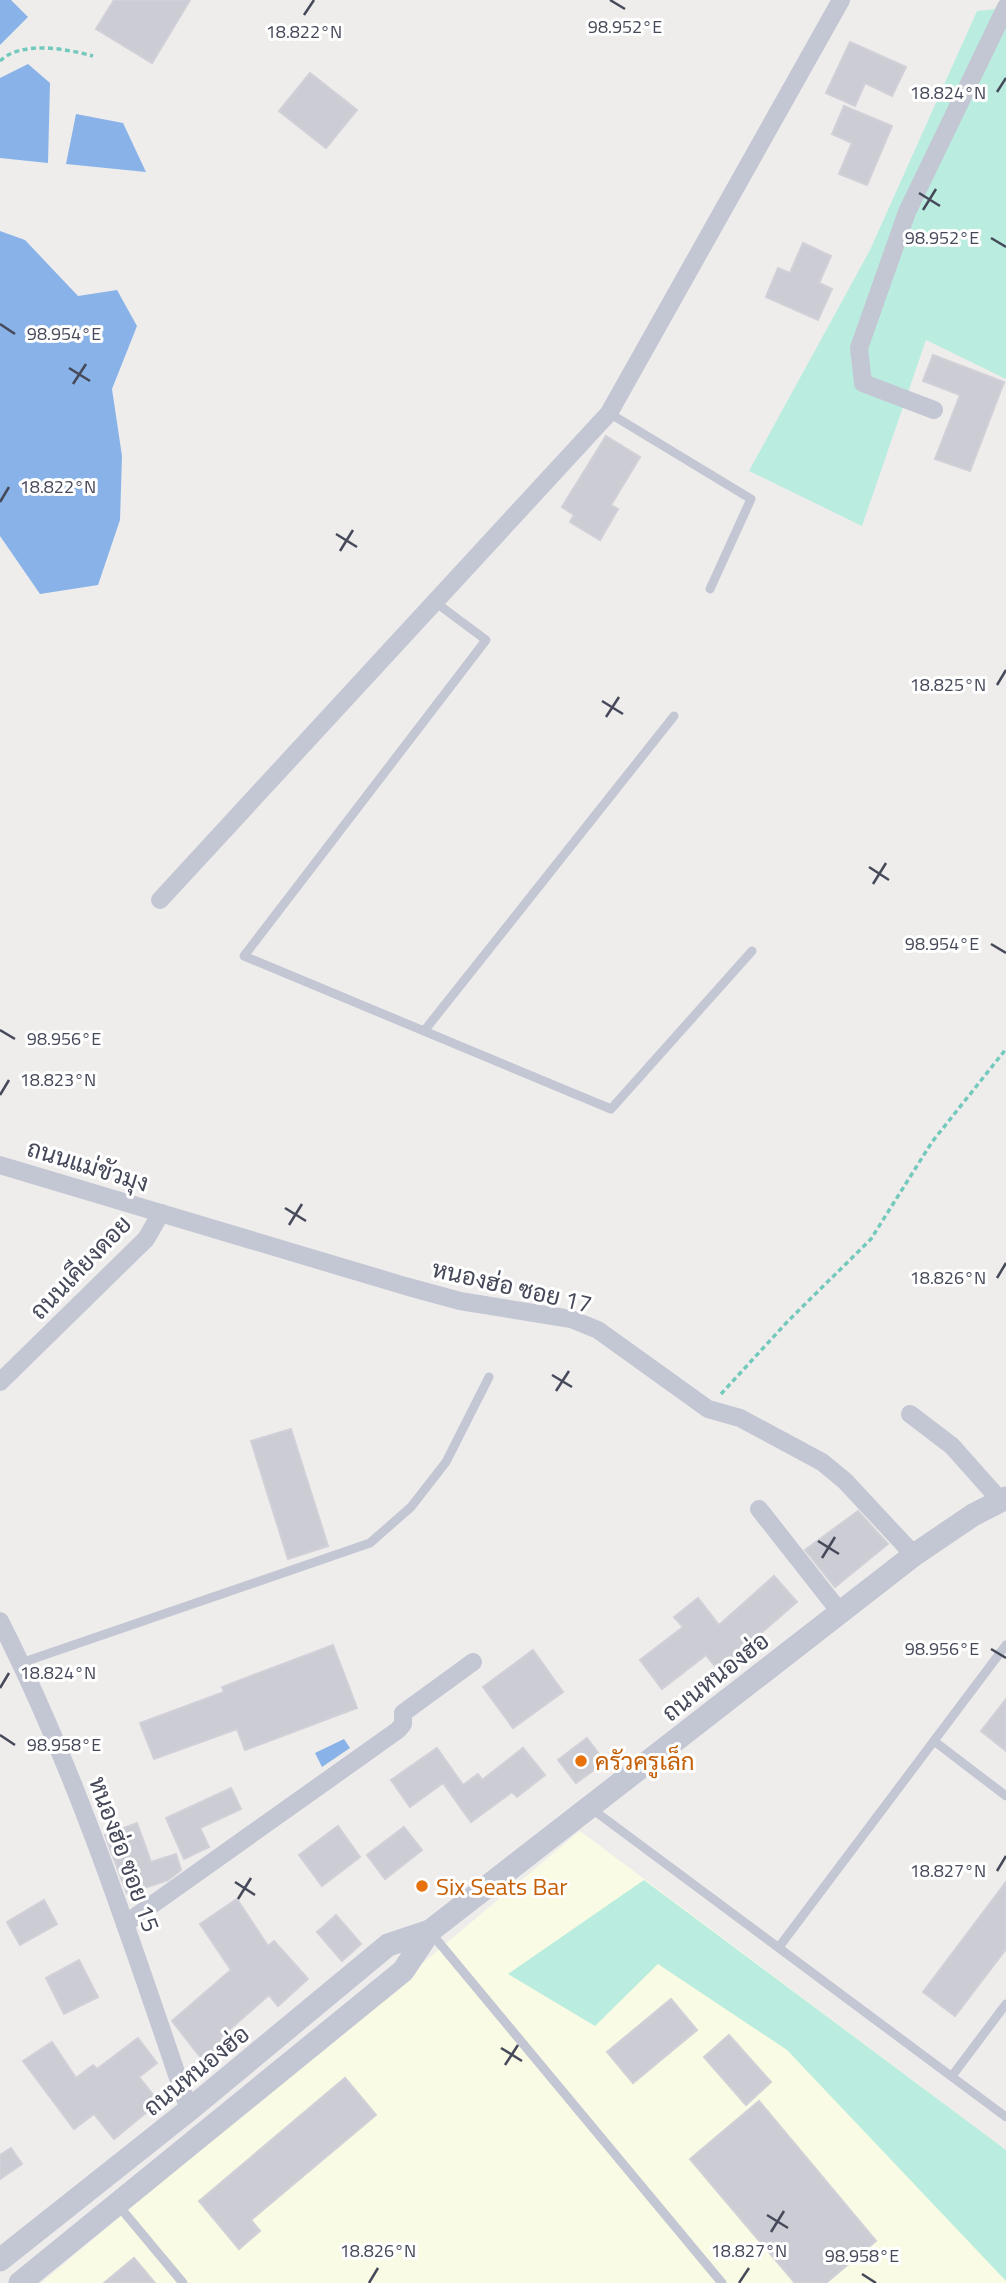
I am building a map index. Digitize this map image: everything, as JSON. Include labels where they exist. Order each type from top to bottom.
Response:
[{"type":"street","points":[[160,900],[609,413],[841,0]]},
{"type":"street","points":[[934,410],[863,383],[859,348],[907,212],[1006,7]]},
{"type":"street","name":"ถนนแม่ขัวมุง","points":[[0,1165],[161,1213]]},
{"type":"street","name":"หนองฮ่อ ซอย 17","points":[[161,1213],[449,1298],[571,1319],[598,1330],[708,1409],[740,1418],[822,1462],[845,1481],[914,1555]]},
{"type":"street","name":"ถนนเคียงดอย","points":[[0,1382],[146,1239],[161,1213]]},
{"type":"street","points":[[909,1414],[952,1446],[1003,1499]]},
{"type":"street","name":"ถนนหนองฮ่อ","points":[[20,2283],[404,1971],[430,1931],[914,1555],[1003,1499]]},
{"type":"street","points":[[759,1509],[840,1612]]},
{"type":"street","name":"หนองฮ่อ ซอย 15","points":[[0,1621],[21,1663],[86,1816],[189,2110]]},
{"type":"street","points":[[125,1924],[398,1730],[404,1719],[403,1713],[473,1662]]},
{"type":"street","name":"ถนนหนองฮ่อ","points":[[0,2260],[189,2110],[388,1945],[430,1931]]},
{"type":"street","points":[[99,2181],[118,2205]]},
{"type":"lane","points":[[609,413],[751,499],[710,589]]},
{"type":"lane","points":[[435,602],[486,640],[244,956],[611,1109],[752,951]]},
{"type":"lane","points":[[424,1031],[674,716]]},
{"type":"lane","points":[[21,1663],[370,1543],[411,1507],[446,1462],[489,1377]]},
{"type":"lane","points":[[779,1947],[1006,1645]]},
{"type":"lane","points":[[934,1741],[1006,1796]]},
{"type":"lane","points":[[589,1807],[1006,2117]]},
{"type":"lane","points":[[430,1931],[722,2283]]},
{"type":"lane","points":[[952,2076],[1006,2004]]},
{"type":"lane","points":[[118,2205],[180,2282]]},
{"type":"path","points":[[0,61],[7,54],[56,47],[93,56]]},
{"type":"path","points":[[708,1409],[788,1321],[872,1238],[932,1142],[1006,1049]]},
{"type":"shaded area","points":[[1006,8],[1006,379],[926,340],[862,526],[749,471],[870,250],[977,11]]},
{"type":"shaded area","points":[[580,1831],[1006,2150],[1006,2283],[41,2283]]},
{"type":"shaded area","points":[[644,1880],[1006,2150],[1006,2281],[787,2050],[658,1964],[595,2026],[508,1974]]},
{"type":"water","points":[[0,0],[11,0],[28,17],[0,45]]},
{"type":"water","points":[[28,64],[50,83],[48,163],[0,158],[0,78]]},
{"type":"water","points":[[76,114],[123,123],[146,172],[66,164]]},
{"type":"water","points":[[0,231],[25,240],[78,296],[117,290],[137,326],[112,389],[122,456],[120,520],[98,585],[40,594],[0,536]]},
{"type":"water","points":[[344,1739],[350,1748],[322,1767],[315,1753]]},
{"type":"building","points":[[114,0],[190,0],[152,63],[96,29]]},
{"type":"building","points":[[850,42],[906,67],[892,96],[865,83],[855,106],[826,93]]},
{"type":"building","points":[[310,73],[357,110],[326,148],[279,111]]},
{"type":"building","points":[[844,106],[892,126],[867,185],[839,174],[852,143],[832,134]]},
{"type":"building","points":[[803,243],[831,256],[819,283],[832,289],[818,320],[766,297],[778,268],[790,273]]},
{"type":"building","points":[[933,355],[1004,382],[970,471],[935,459],[960,395],[923,381]]},
{"type":"building","points":[[606,436],[640,457],[611,505],[618,509],[600,540],[570,522],[574,515],[562,507]]},
{"type":"building","points":[[291,1429],[328,1546],[288,1559],[251,1441]]},
{"type":"building","points":[[858,1511],[888,1544],[835,1587],[805,1550]]},
{"type":"building","points":[[774,1576],[797,1602],[718,1670],[706,1655],[662,1689],[640,1660],[683,1627],[674,1617],[698,1598],[719,1625]]},
{"type":"building","points":[[333,1645],[357,1708],[245,1750],[237,1729],[154,1759],[140,1723],[224,1692],[222,1687]]},
{"type":"building","points":[[533,1650],[563,1692],[513,1728],[483,1687]]},
{"type":"building","points":[[1006,1699],[1006,1751],[981,1731]]},
{"type":"building","name":"ครัวครูเล็ก","points":[[587,1738],[605,1762],[576,1783],[558,1760]]},
{"type":"building","points":[[437,1748],[463,1785],[478,1774],[482,1780],[523,1748],[545,1775],[517,1797],[512,1792],[471,1822],[443,1783],[410,1807],[391,1780]]},
{"type":"building","points":[[231,1788],[241,1809],[200,1828],[209,1847],[184,1859],[166,1818]]},
{"type":"building","points":[[137,1823],[151,1862],[176,1854],[181,1870],[168,1880],[127,1894],[105,1835]]},
{"type":"building","points":[[338,1826],[360,1857],[322,1886],[299,1855]]},
{"type":"building","points":[[404,1827],[422,1850],[385,1879],[367,1855]]},
{"type":"building","points":[[1006,1882],[1006,1949],[955,2016],[923,1992]]},
{"type":"building","points":[[237,1899],[268,1946],[274,1941],[308,1979],[278,2006],[269,1995],[220,2038],[226,2046],[205,2063],[172,2021],[231,1970],[200,1924]]},
{"type":"building","points":[[44,1900],[57,1924],[20,1945],[7,1922]]},
{"type":"building","points":[[336,1915],[361,1944],[342,1961],[317,1932]]},
{"type":"building","points":[[79,1960],[98,1997],[64,2014],[46,1978]]},
{"type":"building","points":[[671,1999],[697,2030],[633,2083],[607,2052]]},
{"type":"building","points":[[729,2035],[771,2082],[746,2105],[704,2057]]},
{"type":"building","points":[[138,2038],[157,2063],[139,2077],[159,2102],[114,2139],[94,2114],[74,2129],[23,2061],[52,2042],[76,2078],[93,2065],[97,2069]]},
{"type":"building","points":[[345,2078],[376,2115],[251,2220],[260,2231],[239,2249],[199,2201]]},
{"type":"building","points":[[759,2101],[876,2241],[826,2283],[795,2283],[690,2159]]},
{"type":"building","points":[[11,2148],[22,2164],[0,2179],[0,2155]]},
{"type":"building","points":[[134,2258],[155,2283],[104,2283]]},
{"type":"place","name":"ครัวครูเล็ก","points":[[581,1761]]},
{"type":"place","name":"Six Seats Bar","points":[[422,1886]]}]
